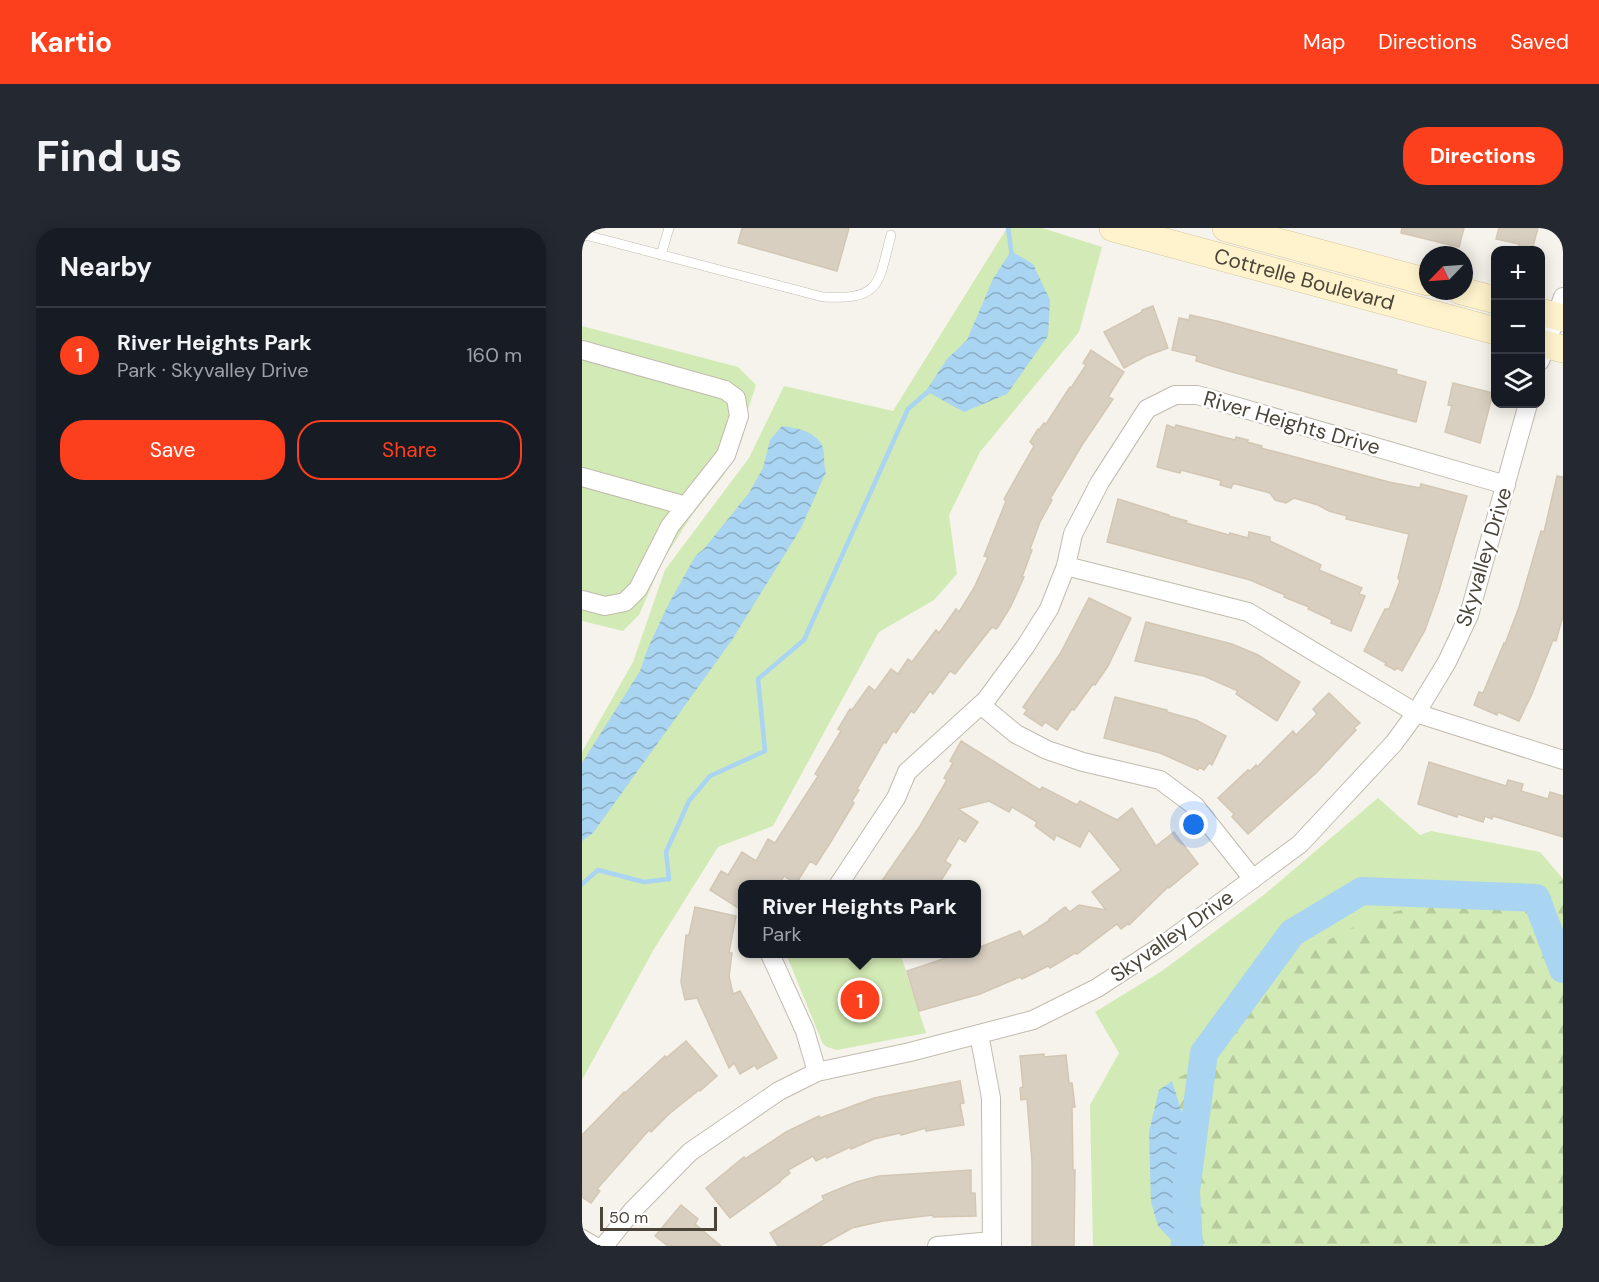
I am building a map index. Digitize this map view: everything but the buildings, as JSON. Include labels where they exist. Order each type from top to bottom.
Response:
[{"type":"main road","name":"Cottrelle Boulevard","points":[[1113,228],[1491,330]]},
{"type":"main road","name":"Cottrelle Boulevard","points":[[1226,228],[1419,280]]},
{"type":"main road","points":[[1473,294],[1491,299]]},
{"type":"street","points":[[1548,349],[1556,311]]},
{"type":"street","points":[[582,350],[725,390],[736,399],[739,416],[726,455],[670,526],[638,589],[625,602],[605,606],[582,600]]},
{"type":"street","name":"River Heights Drive","points":[[842,880],[896,798],[908,772],[981,705],[1025,647],[1049,609],[1066,566],[1073,534],[1100,482],[1147,409],[1175,394],[1197,394],[1506,485]]},
{"type":"street","name":"Skyvalley Drive","points":[[604,1246],[632,1211],[690,1152],[779,1091],[818,1072],[910,1052],[1033,1020],[1097,988],[1166,943],[1300,844],[1394,743],[1416,713],[1447,662],[1469,615],[1527,408]]},
{"type":"street","points":[[582,477],[686,506]]},
{"type":"street","points":[[1066,566],[1248,612],[1416,713],[1563,760]]},
{"type":"street","points":[[981,705],[1016,734],[1047,750],[1083,762],[1160,780],[1195,806],[1253,879]]},
{"type":"street","points":[[772,958],[805,1031],[818,1072]]},
{"type":"street","points":[[937,1246],[992,1243],[991,1098],[979,1034]]},
{"type":"street","points":[[582,1239],[594,1246]]},
{"type":"lane","points":[[662,255],[669,228]]},
{"type":"lane","points":[[582,234],[823,297],[844,298],[865,294],[879,281],[891,235]]},
{"type":"green space","points":[[1007,228],[1042,228],[1102,247],[1079,332],[980,452],[949,515],[957,574],[934,600],[879,632],[773,826],[718,847],[654,949],[582,1080],[582,752],[633,662],[665,570],[749,458],[784,386],[893,411]]},
{"type":"green space","points":[[582,326],[738,367],[756,385],[731,461],[723,476],[692,515],[663,560],[639,615],[623,631],[582,621]]},
{"type":"green space","points":[[1378,798],[1420,835],[1431,831],[1540,852],[1563,879],[1563,1246],[1093,1246],[1090,1105],[1119,1053],[1095,1012],[1162,971],[1265,894]]},
{"type":"green space","points":[[1563,880],[1563,1246],[1174,1246],[1173,1242],[1182,1226],[1185,1123],[1172,1081],[1195,1069],[1230,1011],[1307,951],[1373,917],[1426,904],[1488,909],[1519,902]]},
{"type":"green space","points":[[788,958],[901,958],[926,1033],[837,1050],[823,1044]]},
{"type":"water","points":[[1011,251],[1033,264],[1050,300],[1048,336],[1007,394],[964,412],[926,391],[947,359],[967,340],[993,279]]},
{"type":"water","points":[[782,426],[812,435],[817,438],[824,451],[826,472],[801,528],[732,640],[593,833],[582,841],[582,763],[640,671],[669,603],[696,555],[703,550],[749,493],[763,468],[770,440]]},
{"type":"water","points":[[1172,1081],[1185,1123],[1182,1226],[1173,1242],[1158,1226],[1151,1202],[1149,1132],[1159,1090]]},
{"type":"waterway","points":[[1008,228],[1012,256]]},
{"type":"waterway","points":[[582,884],[598,870],[644,882],[669,879],[666,852],[689,801],[710,776],[765,751],[758,679],[804,640],[908,409],[931,389]]},
{"type":"waterway","points":[[1189,1246],[1186,1191],[1204,1053],[1292,933],[1362,891],[1536,898],[1563,969]]},
{"type":"place","name":"River Heights Park","points":[[860,1000]]}]
